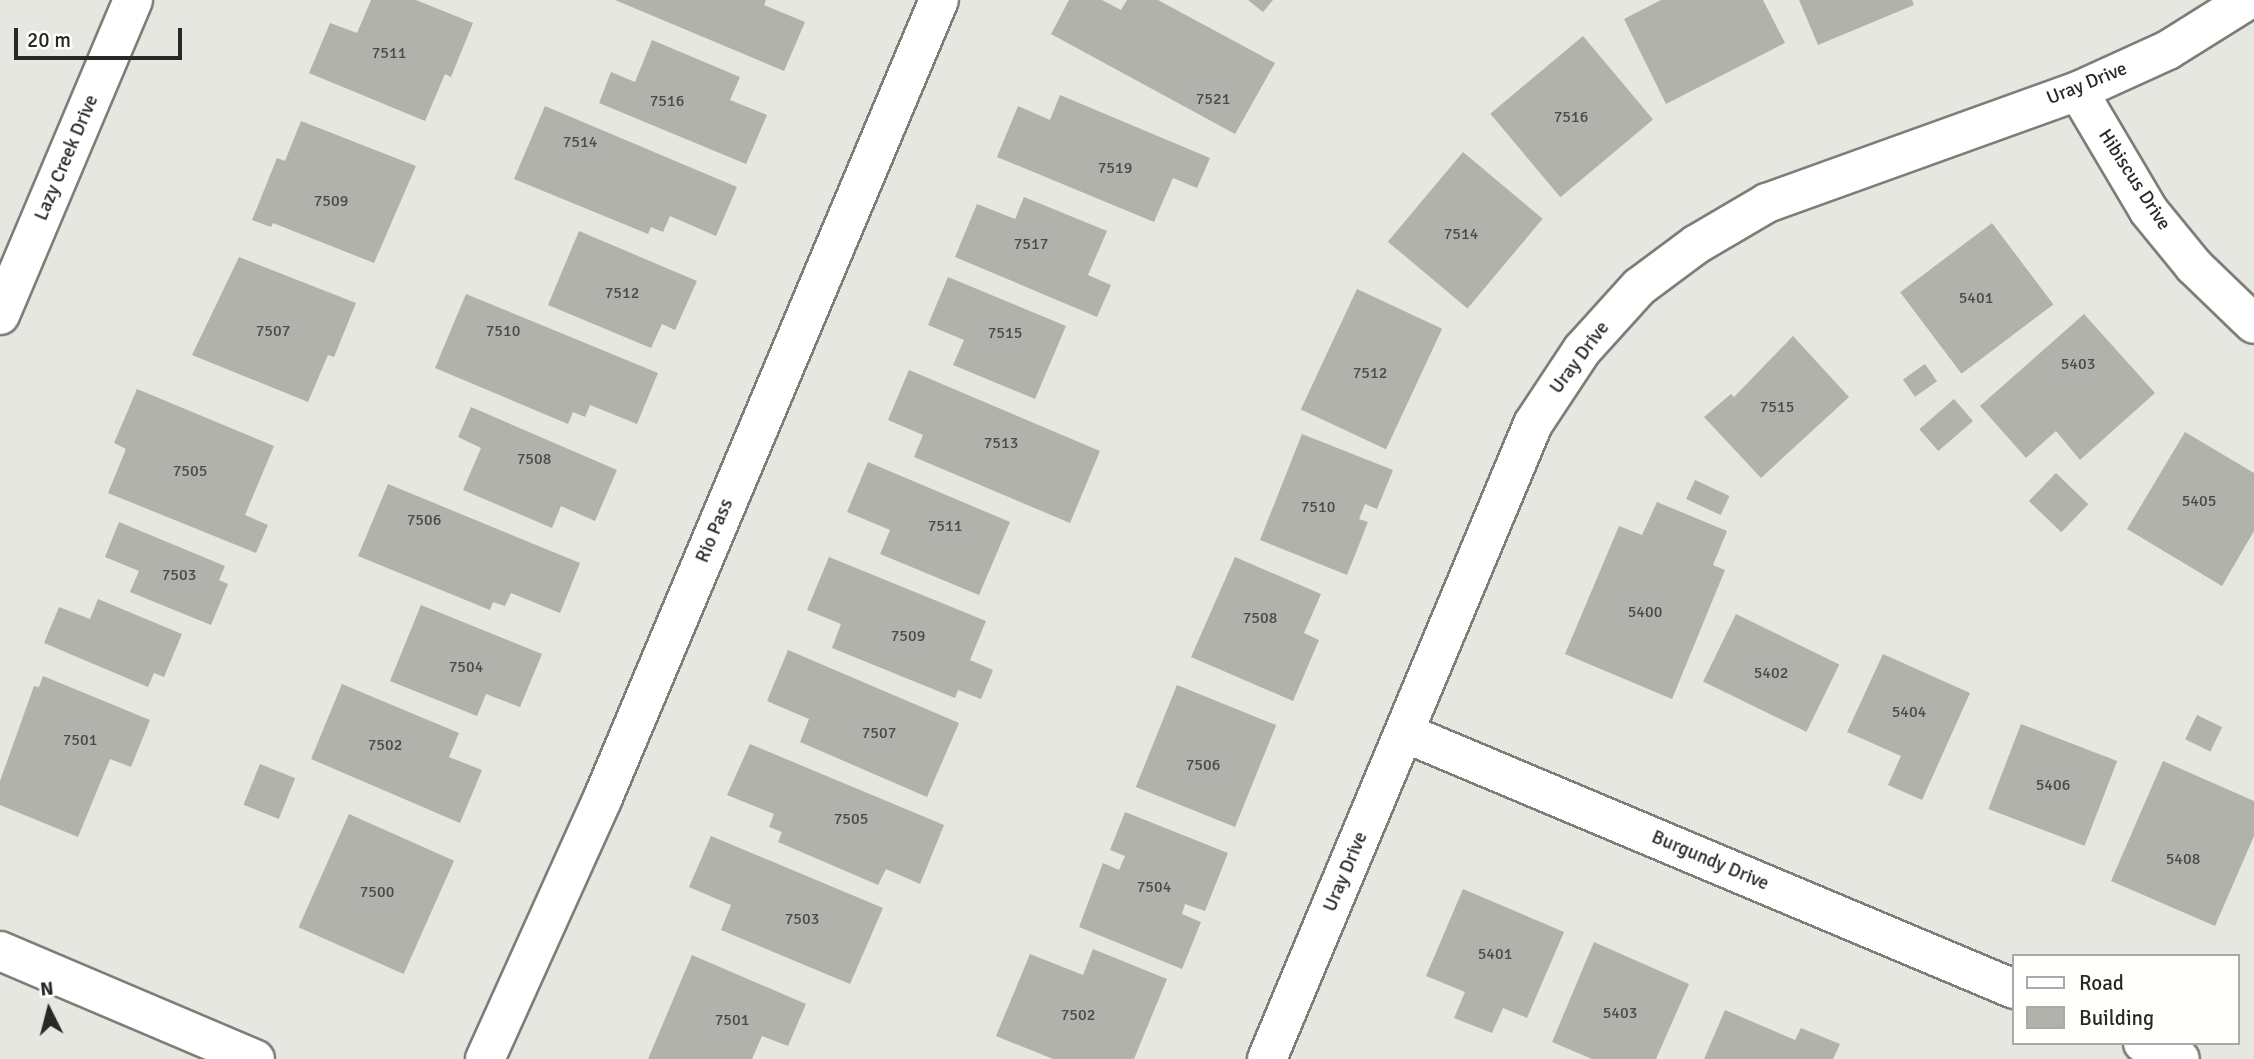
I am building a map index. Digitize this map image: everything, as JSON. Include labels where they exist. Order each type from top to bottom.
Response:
[{"type":"street","name":"Lazy Creek Drive","points":[[0,315],[133,0]]},
{"type":"street","name":"Rio Pass","points":[[485,1059],[602,800],[939,0]]},
{"type":"street","name":"Uray Drive","points":[[1267,1059],[1533,424],[1581,350],[1639,287],[1697,244],[1768,202],[2078,91],[2168,50],[2248,0]]},
{"type":"street","name":"Hibiscus Drive","points":[[2078,91],[2149,211],[2194,266],[2254,324]]},
{"type":"street","name":"Burgundy Drive","points":[[1405,733],[2012,988]]},
{"type":"street","points":[[0,951],[255,1059]]},
{"type":"street","points":[[2148,1045],[2180,1059]]},
{"type":"building","points":[[371,0],[416,0],[473,23],[451,77],[445,74],[425,121],[309,73],[330,23],[357,33]]},
{"type":"building","points":[[615,0],[766,0],[764,5],[805,22],[784,71]]},
{"type":"building","points":[[1069,0],[1102,0],[1121,10],[1127,0],[1158,0],[1275,63],[1235,134],[1051,34]]},
{"type":"building","points":[[1248,0],[1273,0],[1263,12]]},
{"type":"building","points":[[1661,0],[1763,0],[1785,43],[1666,104],[1624,19]]},
{"type":"building","points":[[1799,0],[1912,0],[1914,5],[1818,45]]},
{"type":"building","points":[[1583,36],[1653,119],[1560,197],[1490,114]]},
{"type":"building","points":[[652,40],[740,77],[730,100],[767,115],[746,164],[599,103],[611,72],[635,82]]},
{"type":"building","points":[[1060,95],[1210,158],[1197,188],[1173,178],[1154,222],[997,157],[1018,106],[1050,120]]},
{"type":"building","points":[[545,106],[737,187],[716,236],[670,216],[663,232],[651,227],[648,234],[514,179]]},
{"type":"building","points":[[301,121],[416,166],[374,263],[273,223],[271,227],[252,220],[277,158],[285,161]]},
{"type":"building","points":[[1463,152],[1543,219],[1467,308],[1388,242]]},
{"type":"building","points":[[1024,197],[1107,231],[1088,275],[1111,285],[1097,317],[955,257],[977,204],[1015,219]]},
{"type":"building","points":[[1992,223],[2053,304],[1962,374],[1900,292]]},
{"type":"building","points":[[579,231],[697,281],[675,330],[662,324],[651,348],[548,305]]},
{"type":"building","points":[[239,257],[356,303],[334,357],[328,355],[308,402],[192,355]]},
{"type":"building","points":[[948,277],[1066,326],[1035,399],[953,365],[964,340],[928,325]]},
{"type":"building","points":[[1357,289],[1442,329],[1386,449],[1301,410]]},
{"type":"building","points":[[466,294],[658,373],[637,424],[590,405],[585,417],[573,412],[568,424],[435,368]]},
{"type":"building","points":[[2084,314],[2155,393],[2080,460],[2056,431],[2026,458],[1980,406]]},
{"type":"building","points":[[1793,336],[1849,397],[1761,478],[1704,417],[1731,394],[1734,397]]},
{"type":"building","points":[[1925,364],[1937,381],[1915,397],[1903,379]]},
{"type":"building","points":[[909,370],[1100,451],[1070,523],[914,457],[923,435],[888,420]]},
{"type":"building","points":[[137,389],[274,446],[245,515],[268,525],[256,553],[108,493],[126,449],[114,443]]},
{"type":"building","points":[[1954,399],[1973,421],[1938,451],[1919,429]]},
{"type":"building","points":[[471,407],[617,470],[595,521],[561,506],[552,528],[463,490],[481,448],[458,437]]},
{"type":"building","points":[[2185,432],[2254,473],[2254,531],[2222,586],[2127,529]]},
{"type":"building","points":[[1302,434],[1393,470],[1377,509],[1365,504],[1359,519],[1368,522],[1347,575],[1260,540]]},
{"type":"building","points":[[868,462],[1010,522],[979,595],[880,554],[890,530],[847,512]]},
{"type":"building","points":[[2056,473],[2088,504],[2061,532],[2029,501]]},
{"type":"building","points":[[1695,480],[1729,496],[1721,515],[1686,499]]},
{"type":"building","points":[[388,484],[580,563],[560,613],[511,593],[505,606],[493,602],[490,610],[358,556]]},
{"type":"building","points":[[1657,502],[1727,531],[1713,565],[1725,570],[1672,699],[1565,654],[1619,526],[1642,535]]},
{"type":"building","points":[[119,522],[225,566],[219,580],[228,584],[211,625],[130,592],[139,571],[105,557]]},
{"type":"building","points":[[829,557],[986,621],[970,660],[993,670],[981,699],[958,690],[955,698],[832,648],[841,624],[807,610]]},
{"type":"building","points":[[1235,557],[1321,594],[1304,633],[1319,640],[1293,701],[1191,657]]},
{"type":"building","points":[[98,599],[182,634],[164,677],[154,673],[148,687],[44,643],[59,607],[90,619]]},
{"type":"building","points":[[421,605],[542,654],[520,707],[486,694],[477,716],[390,681]]},
{"type":"building","points":[[1736,614],[1839,664],[1806,732],[1703,681]]},
{"type":"building","points":[[788,650],[959,723],[927,797],[800,742],[809,719],[767,701]]},
{"type":"building","points":[[1883,654],[1970,693],[1922,800],[1888,785],[1901,756],[1847,732]]},
{"type":"building","points":[[43,676],[150,720],[131,767],[110,759],[78,837],[0,805],[0,781],[34,686],[39,687]]},
{"type":"building","points":[[342,684],[459,733],[449,757],[482,770],[460,823],[311,759]]},
{"type":"building","points":[[1177,685],[1276,725],[1235,827],[1136,787]]},
{"type":"building","points":[[2197,715],[2222,727],[2210,752],[2185,739]]},
{"type":"building","points":[[2021,724],[2117,761],[2085,846],[1988,809]]},
{"type":"building","points":[[750,744],[944,825],[920,884],[886,869],[878,885],[778,842],[782,832],[769,827],[774,814],[727,795]]},
{"type":"building","points":[[2163,761],[2254,801],[2254,836],[2215,926],[2111,881]]},
{"type":"building","points":[[260,764],[295,778],[279,819],[244,805]]},
{"type":"building","points":[[1125,812],[1228,853],[1205,911],[1185,904],[1182,914],[1201,922],[1182,969],[1079,927],[1103,863],[1119,870],[1125,856],[1110,850]]},
{"type":"building","points":[[349,814],[454,861],[404,974],[299,927]]},
{"type":"building","points":[[711,836],[883,908],[850,984],[721,930],[731,905],[689,887]]},
{"type":"building","points":[[1463,889],[1564,932],[1527,1018],[1503,1008],[1492,1033],[1454,1018],[1465,992],[1426,976]]},
{"type":"building","points":[[1594,942],[1689,984],[1656,1059],[1592,1059],[1552,1042]]},
{"type":"building","points":[[1093,949],[1167,979],[1134,1059],[1053,1059],[996,1036],[1030,954],[1083,975]]},
{"type":"building","points":[[692,955],[806,1004],[788,1046],[762,1036],[752,1059],[648,1059]]},
{"type":"building","points":[[1725,1010],[1795,1040],[1801,1028],[1840,1044],[1833,1059],[1704,1059]]}]
